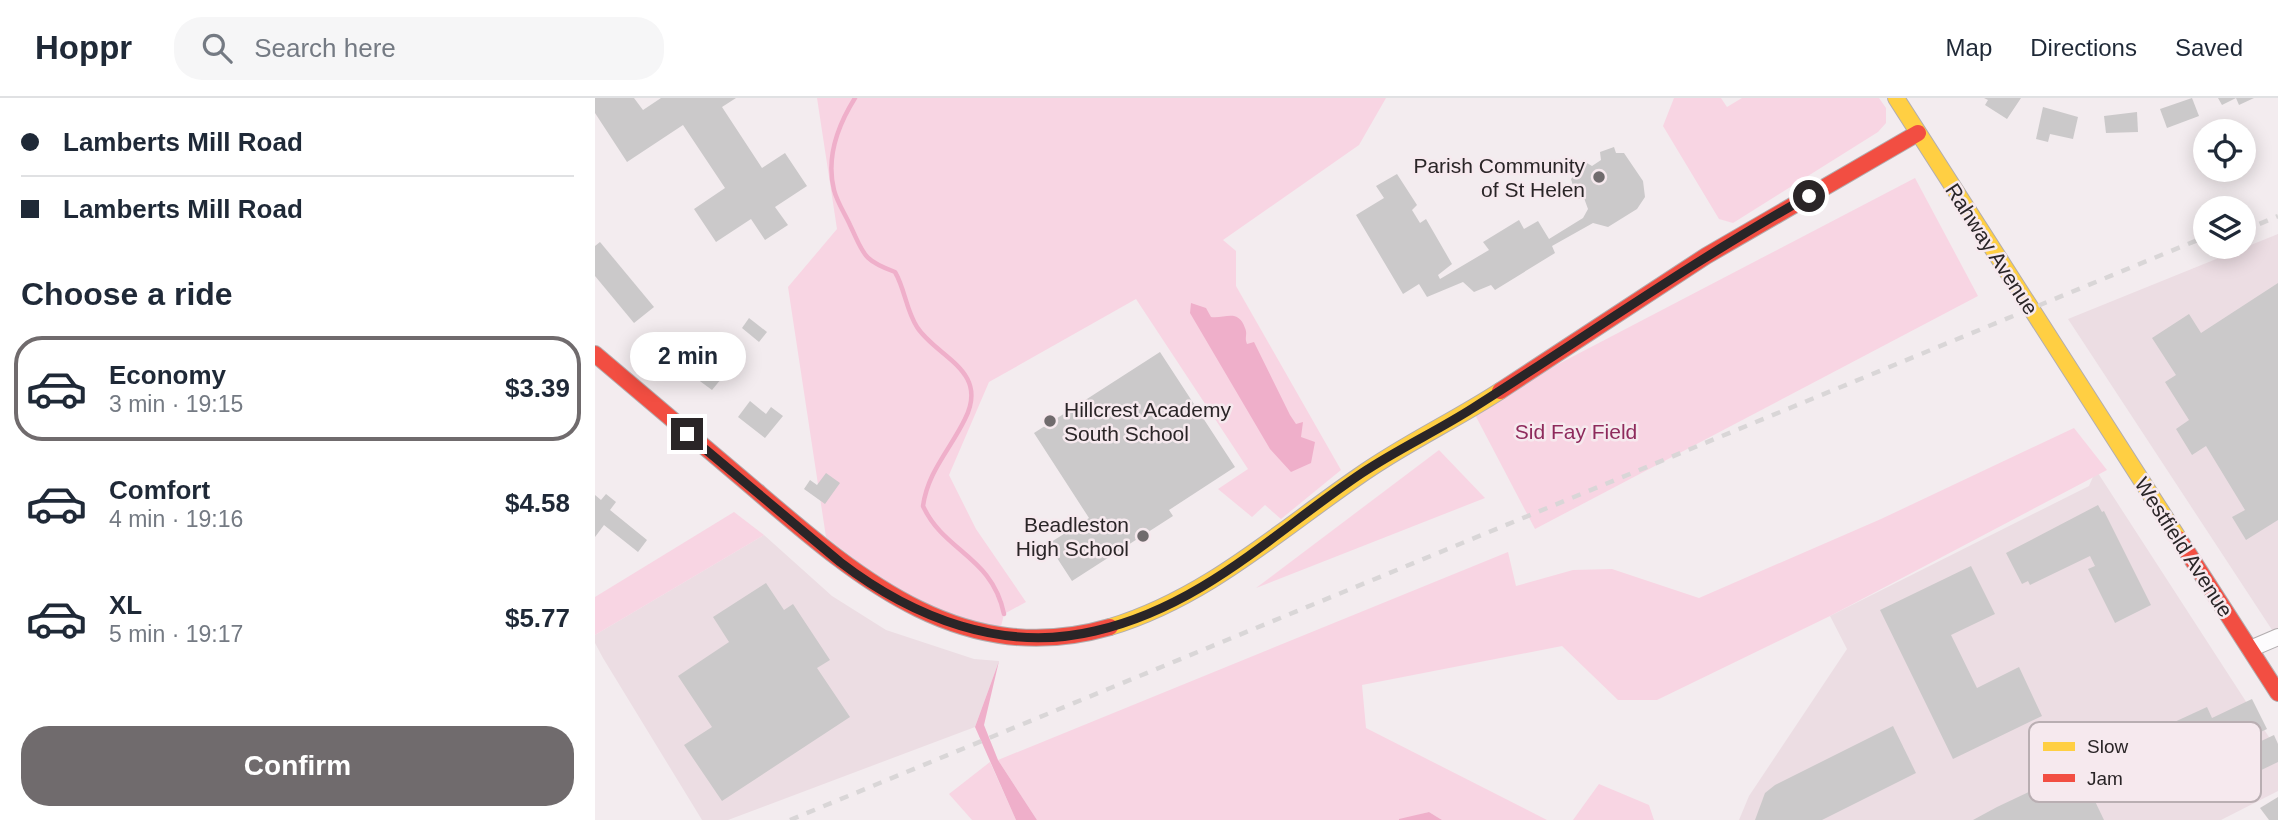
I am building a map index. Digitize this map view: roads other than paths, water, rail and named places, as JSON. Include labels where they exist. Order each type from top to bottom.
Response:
[{"type":"street","name":"Rahway Avenue","points":[[1896,98],[2089,401]]},
{"type":"street","points":[[595,354],[840,562],[861,578],[926,616],[1011,637],[1093,632],[1192,595],[1240,565],[1369,468],[1472,409],[1743,233],[1918,134]]},
{"type":"street","name":"Westfield Avenue","points":[[2089,401],[2278,693]]},
{"type":"street","points":[[2250,649],[2278,636]]},
{"type":"waterway","points":[[855,98],[843,119],[835,142],[832,178],[837,199],[865,255],[876,264],[895,272],[917,327],[966,376],[971,388],[971,402],[965,419],[935,471],[923,506],[943,534],[979,566],[989,579],[1004,614]]},
{"type":"railway","points":[[2256,225],[2278,216]]},
{"type":"railway","points":[[790,820],[2193,242]]},
{"type":"place","name":"Parish Community of St Helen","points":[[1599,177]]},
{"type":"place","name":"Hillcrest Academy South School","points":[[1050,421]]},
{"type":"place","name":"Beadleston High School","points":[[1143,536]]},
{"type":"park label","name":"Sid Fay Field","points":[[1576,431]]}]
